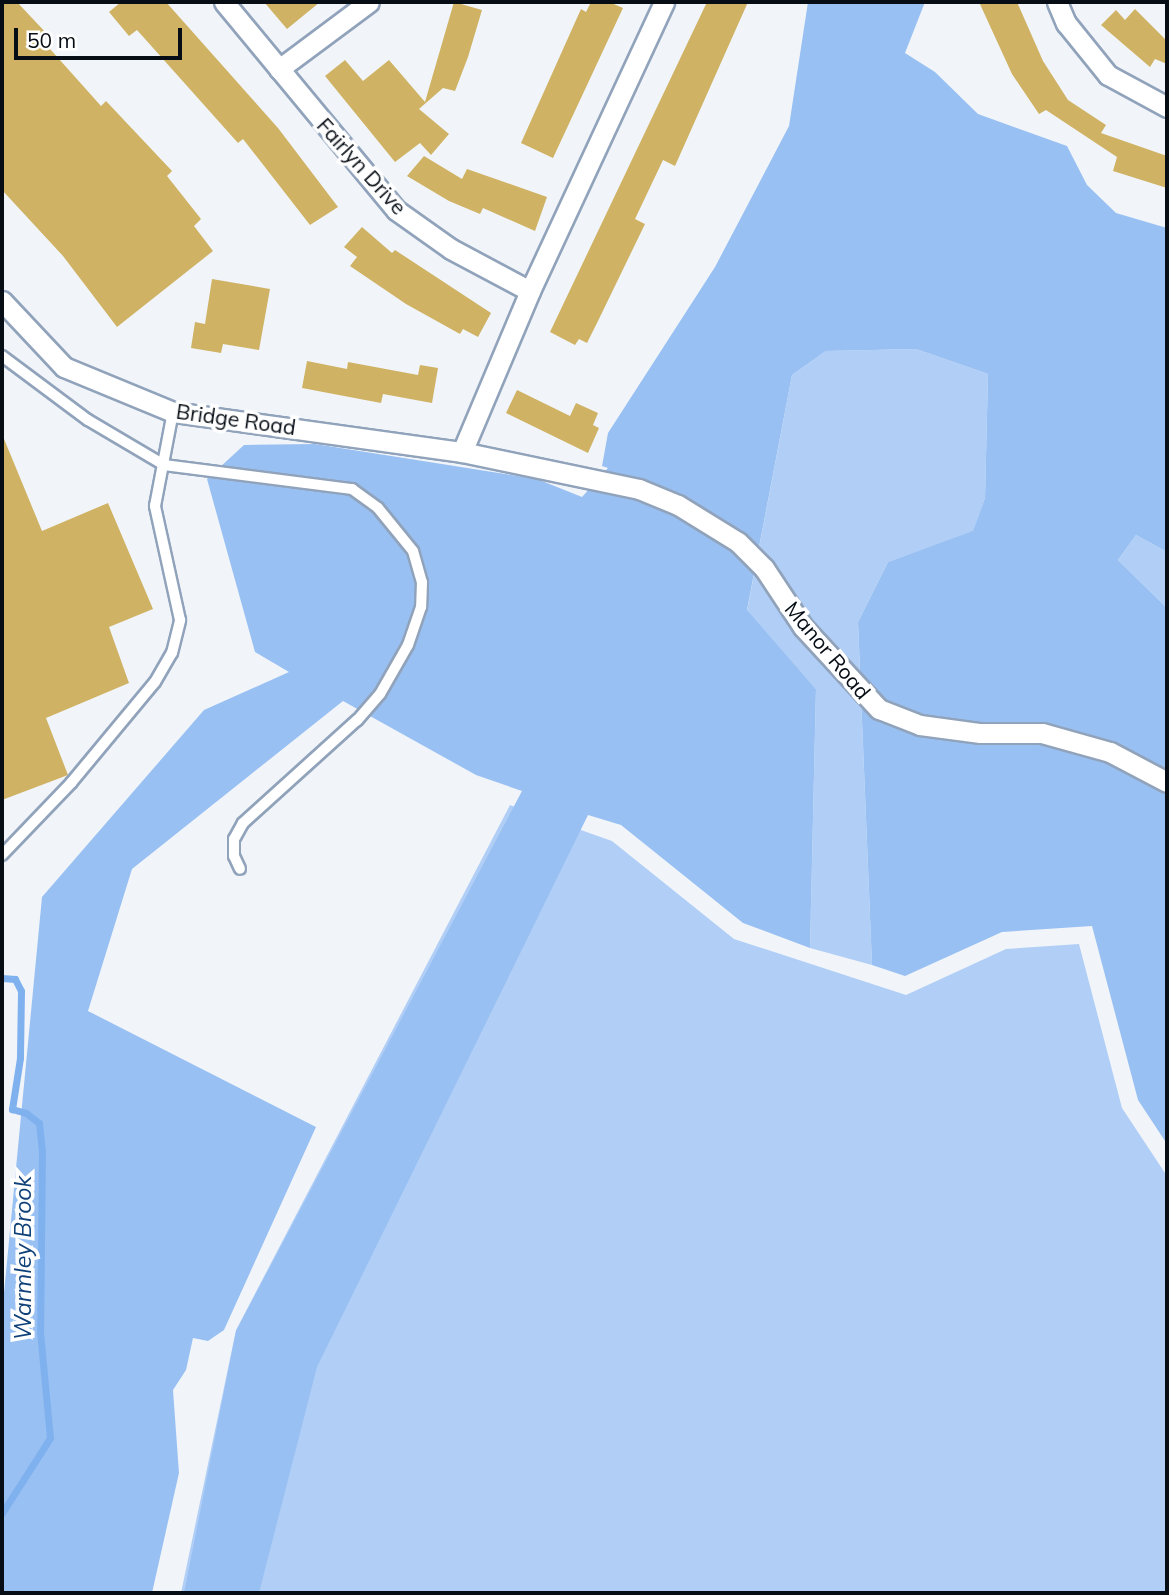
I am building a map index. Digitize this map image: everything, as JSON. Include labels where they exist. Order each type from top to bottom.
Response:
[{"type":"street","name":"Fairlyn Drive","points":[[224,2],[396,210],[451,249],[530,291]]},
{"type":"street","points":[[279,69],[369,2]]},
{"type":"street","points":[[463,452],[530,291],[664,2]]},
{"type":"street","points":[[1057,2],[1066,23],[1108,75],[1167,107]]},
{"type":"street","name":"Bridge Road","points":[[2,301],[64,366],[173,412],[463,452],[639,489],[677,505]]},
{"type":"street","name":"Manor Road","points":[[677,505],[738,542],[764,568],[803,628],[879,709],[920,724],[980,733],[1042,733],[1110,752],[1167,782]]},
{"type":"lane","points":[[2,356],[88,420],[164,465],[352,489],[396,527],[413,551],[422,582],[421,607],[408,646],[380,694],[243,823],[234,839],[234,856],[240,869]]},
{"type":"lane","points":[[2,855],[71,783],[155,682],[173,653],[180,620],[155,506],[173,412]]},
{"type":"shaded area","points":[[808,2],[925,2],[905,53],[935,72],[978,114],[1067,146],[1087,185],[1116,213],[1167,228],[1167,552],[1136,535],[1118,560],[1167,608],[1167,1144],[1138,1100],[1092,926],[1002,932],[905,976],[872,965],[858,622],[888,562],[973,531],[985,498],[988,374],[916,349],[826,351],[792,375],[747,610],[816,689],[810,948],[743,923],[621,825],[588,815],[317,1367],[259,1593],[184,1593],[236,1331],[522,791],[476,775],[343,701],[132,869],[88,1011],[316,1127],[224,1330],[208,1341],[193,1338],[186,1370],[173,1390],[179,1473],[152,1593],[2,1593],[2,1314],[42,897],[204,710],[289,672],[255,652],[207,479],[244,445],[315,444],[537,479],[582,497],[608,468],[602,466],[608,433],[715,267],[789,126]]},
{"type":"shaded area","points":[[916,349],[988,374],[985,498],[973,532],[888,562],[858,622],[872,965],[810,948],[816,689],[747,611],[792,375],[826,351]]},
{"type":"shaded area","points":[[1136,535],[1167,552],[1167,608],[1118,560]]},
{"type":"shaded area","points":[[510,805],[612,841],[734,939],[906,995],[1006,949],[1079,944],[1122,1108],[1167,1176],[1167,1593],[181,1593],[236,1330]]},
{"type":"building","points":[[2,2],[17,2],[48,35],[42,40],[101,106],[106,101],[172,171],[167,176],[201,219],[194,226],[213,251],[117,327],[63,256],[2,190]]},
{"type":"building","points":[[121,2],[166,2],[278,128],[338,207],[310,225],[243,139],[238,143],[137,30],[129,36],[109,12]]},
{"type":"building","points":[[264,2],[320,2],[287,29]]},
{"type":"building","points":[[454,2],[482,10],[468,57],[455,91],[443,88],[419,109],[449,134],[431,155],[420,143],[395,162],[325,76],[345,60],[363,81],[389,60],[425,102]]},
{"type":"building","points":[[591,2],[609,2],[623,8],[553,158],[521,143],[581,9],[586,12]]},
{"type":"building","points":[[707,2],[748,2],[675,166],[663,160],[635,219],[645,224],[587,343],[579,339],[575,345],[550,332]]},
{"type":"building","points":[[979,2],[1017,2],[1043,61],[1068,100],[1106,125],[1101,133],[1167,156],[1167,188],[1113,171],[1117,157],[1046,110],[1039,114],[1012,74]]},
{"type":"building","points":[[1135,9],[1167,41],[1167,64],[1155,59],[1150,67],[1101,25],[1116,10],[1125,20]]},
{"type":"building","points":[[424,156],[462,179],[467,169],[547,197],[535,231],[483,208],[480,214],[449,201],[407,176]]},
{"type":"building","points":[[362,227],[392,253],[395,250],[491,313],[478,337],[463,329],[460,334],[406,304],[350,266],[357,257],[344,247]]},
{"type":"building","points":[[212,279],[270,289],[259,350],[223,344],[221,353],[191,348],[195,322],[205,324]]},
{"type":"building","points":[[307,361],[347,369],[348,362],[418,375],[420,365],[438,368],[432,403],[383,394],[381,403],[302,388]]},
{"type":"building","points":[[517,390],[570,416],[576,403],[598,413],[593,425],[599,428],[588,453],[506,413]]},
{"type":"building","points":[[2,434],[42,531],[108,503],[153,609],[109,627],[129,683],[46,718],[68,775],[2,800]]},
{"type":"waterway","name":"Warmley Brook","points":[[2,978],[15,979],[21,991],[20,1058],[12,1109],[26,1113],[39,1123],[42,1151],[40,1332],[50,1438],[2,1513]]}]
